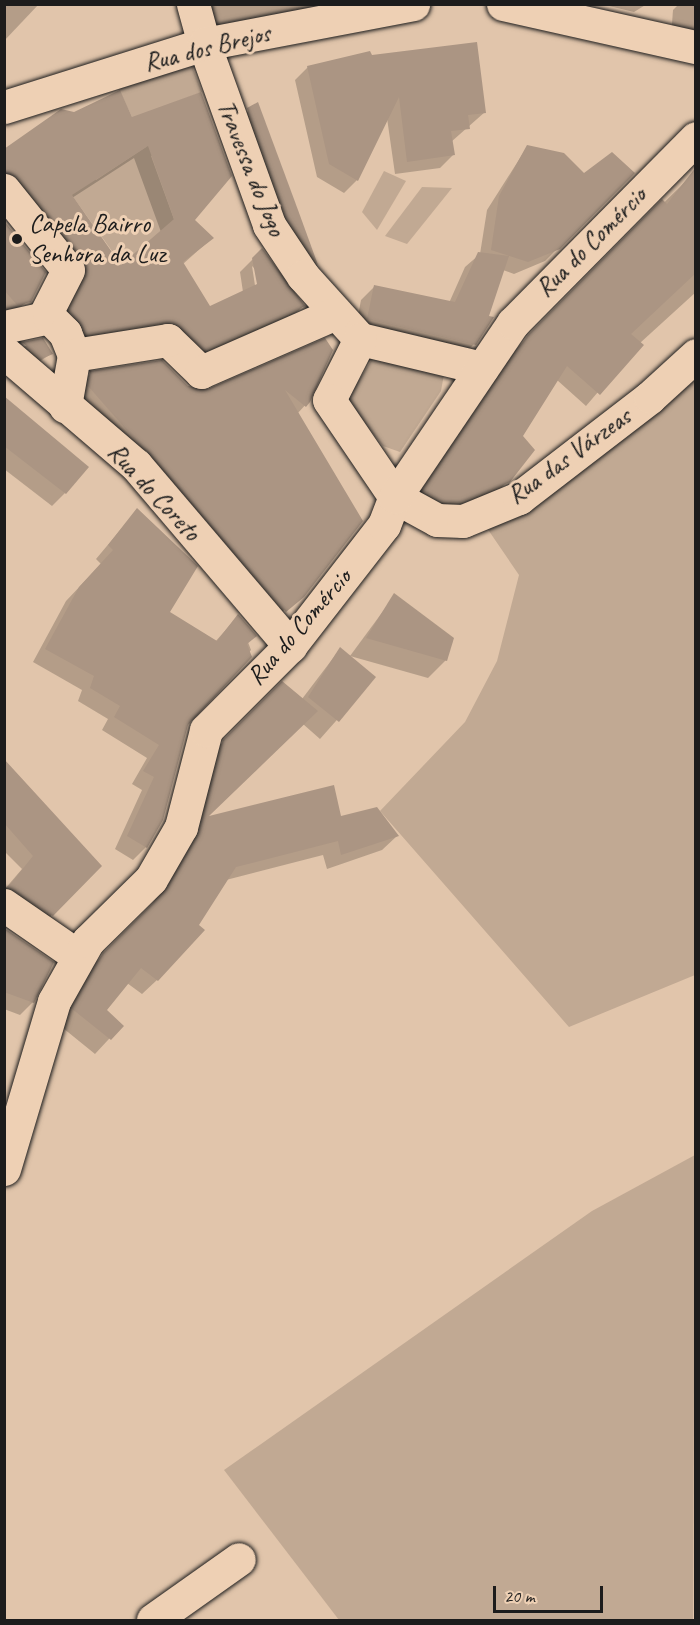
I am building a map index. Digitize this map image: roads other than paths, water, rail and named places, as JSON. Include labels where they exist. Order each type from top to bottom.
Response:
[{"type":"street","name":"Travessa do Jogo","points":[[193,4],[204,44],[243,140],[269,225],[334,314],[360,339]]},
{"type":"street","name":"Rua dos Brejos","points":[[4,107],[204,44],[413,4]]},
{"type":"street","points":[[503,4],[696,47]]},
{"type":"street","name":"Rua do Comércio","points":[[4,1169],[54,1001],[78,956],[151,879],[182,827],[206,730],[290,646],[384,525],[395,497],[482,368],[560,269],[696,138]]},
{"type":"street","points":[[4,190],[68,270],[44,317],[4,327]]},
{"type":"street","points":[[74,355],[168,340],[201,372],[334,314]]},
{"type":"street","points":[[44,317],[65,333],[74,355],[64,406]]},
{"type":"street","points":[[395,497],[329,400],[360,339],[482,368]]},
{"type":"street","name":"Rua do Coreto","points":[[4,352],[64,406],[136,465],[290,646]]},
{"type":"street","name":"Rua das Várzeas","points":[[395,497],[437,520],[463,521],[519,498],[696,355]]},
{"type":"street","points":[[4,905],[78,956]]},
{"type":"street","points":[[153,1620],[239,1559]]},
{"type":"place","name":"Capela Bairro Senhora da Luz","points":[[17,239]]}]
